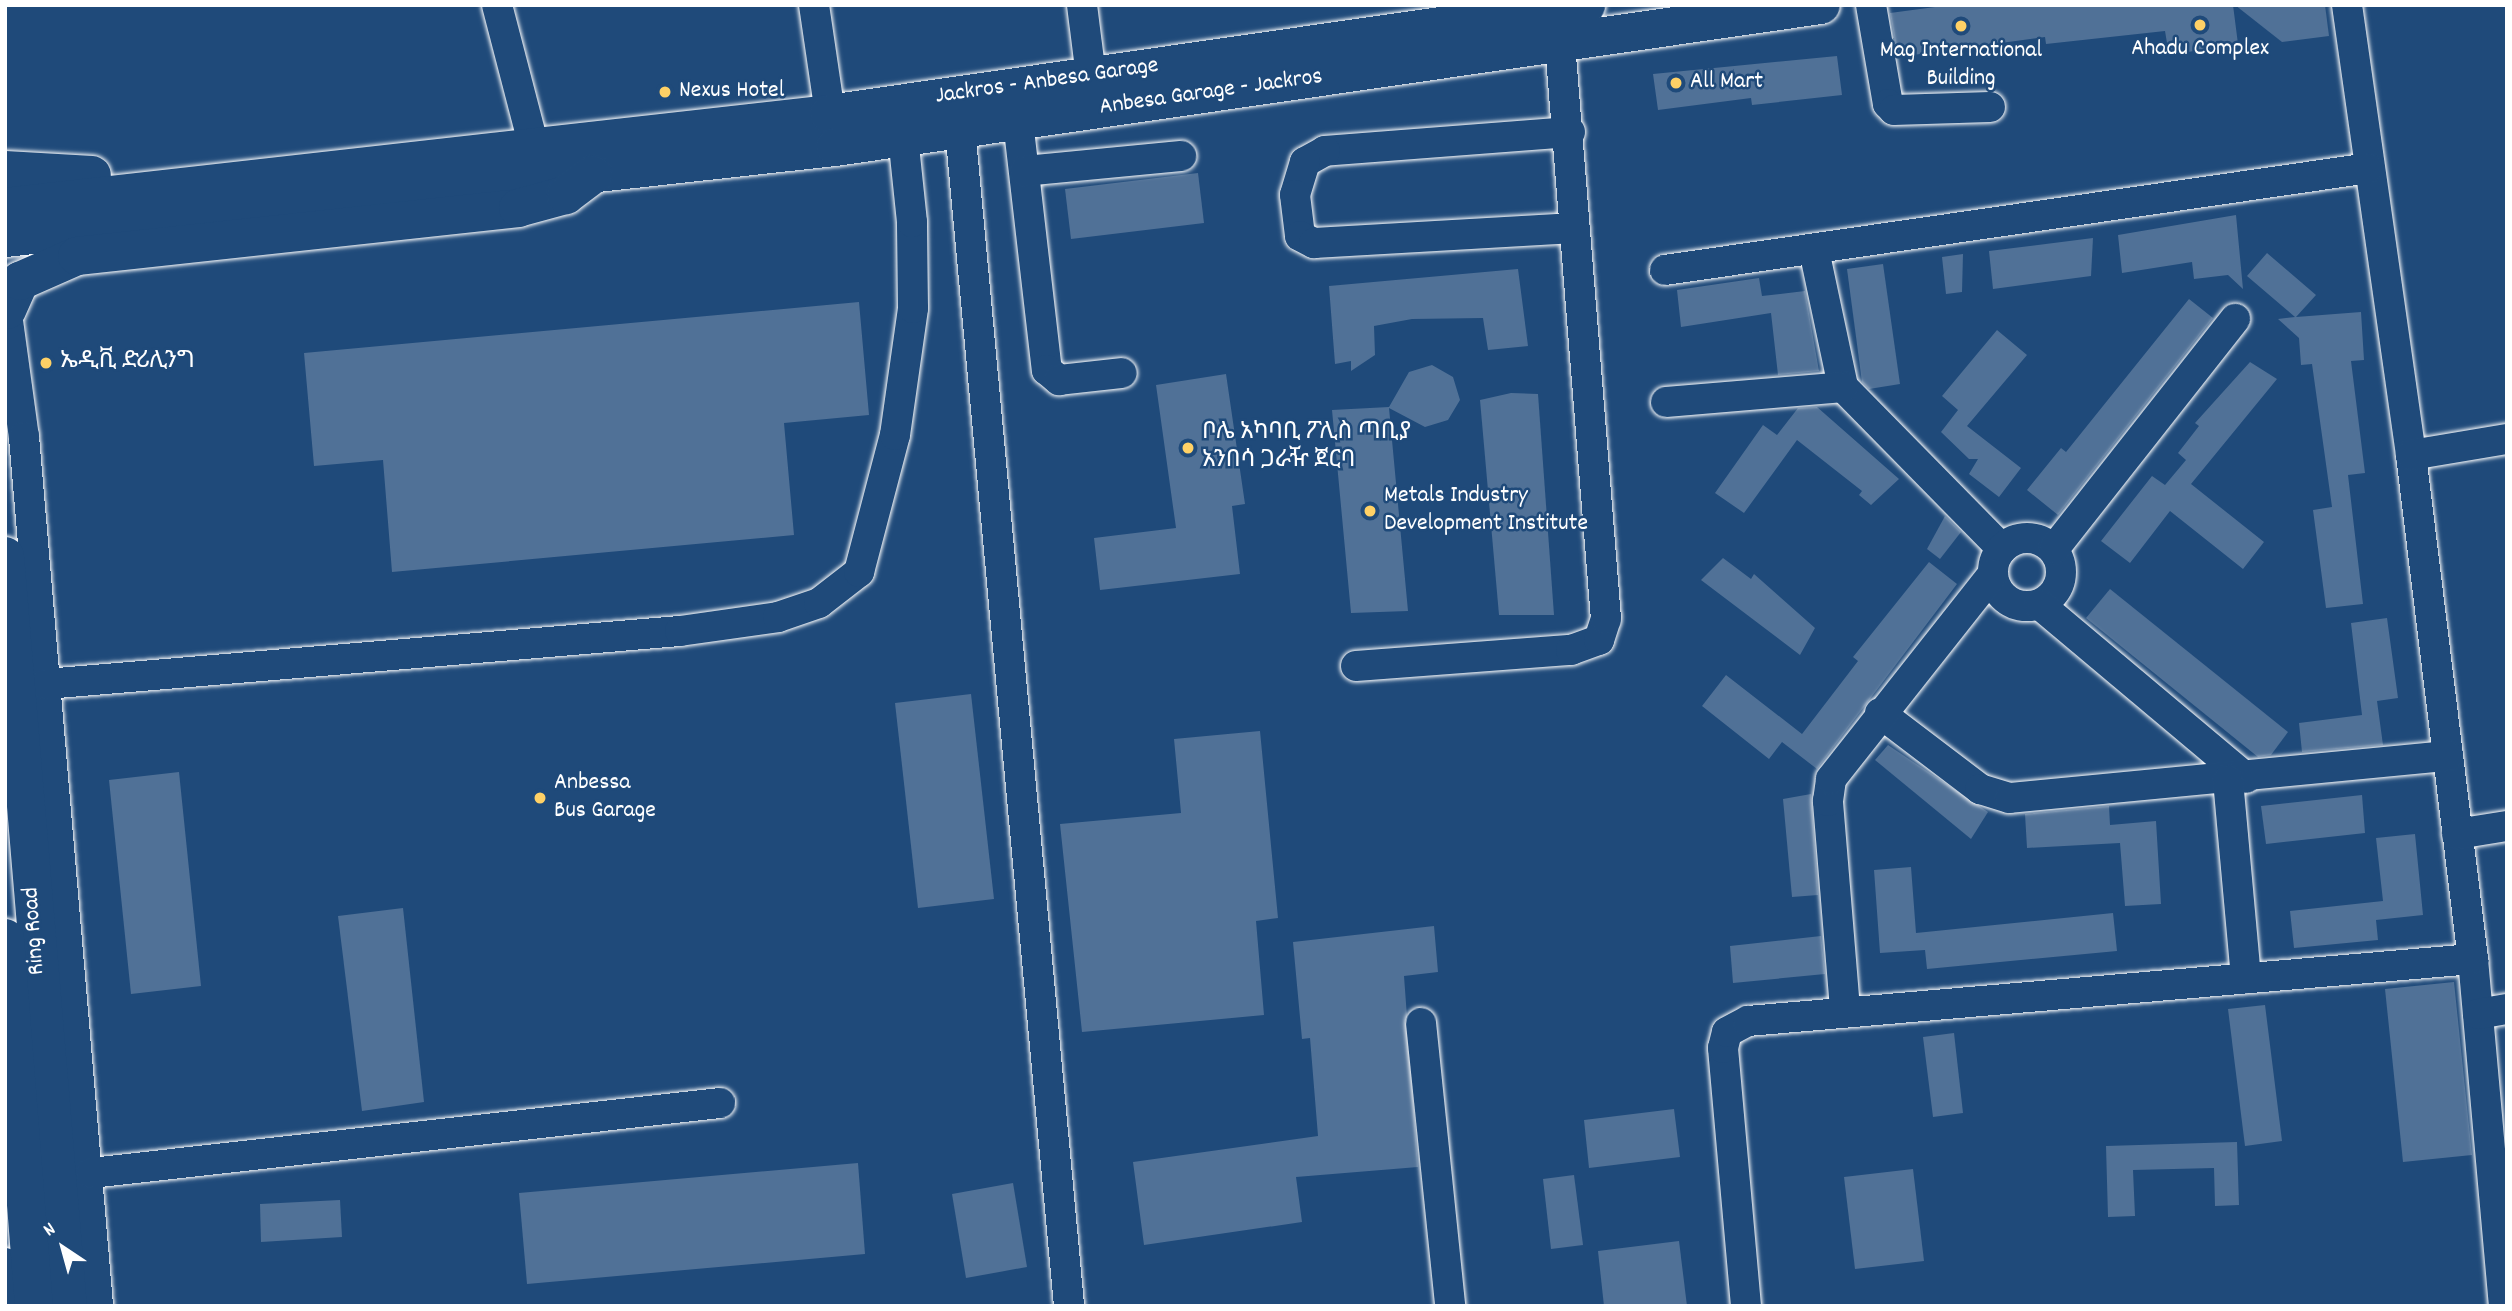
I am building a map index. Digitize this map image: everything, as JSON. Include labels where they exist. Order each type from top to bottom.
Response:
[{"type":"main road","name":"Jackros - Anbesa Garage","points":[[527,158],[833,130],[1091,76],[1419,47],[1586,5]]},
{"type":"main road","name":"Anbesa Garage - Jackros","points":[[527,158],[601,170],[833,130],[903,136],[1018,121],[1419,47],[1560,43],[1821,5]]},
{"type":"main road","points":[[5,170],[85,176],[460,132],[527,158]]},
{"type":"main road","points":[[5,207],[444,158],[527,158]]},
{"type":"main road","points":[[5,238],[527,158]]},
{"type":"main road","points":[[6,305],[20,281],[77,256],[518,208],[566,195],[601,170]]},
{"type":"main road","name":"Ring Road","points":[[5,556],[68,1306]]},
{"type":"main road","points":[[5,938],[34,1306]]},
{"type":"street","points":[[497,5],[527,158]]},
{"type":"street","points":[[814,5],[833,130]]},
{"type":"street","points":[[1082,5],[1091,76]]},
{"type":"street","points":[[1871,5],[1888,104],[1894,110],[1990,107]]},
{"type":"street","points":[[2347,5],[2411,456],[2473,959],[2504,1306]]},
{"type":"street","points":[[1356,666],[1571,650],[1599,640],[1607,587],[1590,450],[1570,132],[1560,43]]},
{"type":"street","points":[[1018,121],[1047,370],[1059,380],[1122,373]]},
{"type":"street","points":[[960,128],[1069,1306]]},
{"type":"street","points":[[1570,132],[1325,151],[1306,162],[1295,195],[1300,236],[1314,243],[1575,228]]},
{"type":"street","points":[[46,684],[680,631],[778,617],[819,603],[859,572],[895,435],[913,308],[912,222],[903,136]]},
{"type":"street","points":[[1025,171],[1181,156]]},
{"type":"street","points":[[1665,270],[2369,168]]},
{"type":"street","points":[[1814,250],[1843,387],[1997,562],[1996,586],[2013,603],[2040,605],[2237,779],[2246,978]]},
{"type":"street","points":[[6,305],[46,684],[91,1173],[98,1306]]},
{"type":"street","points":[[2054,549],[2235,319]]},
{"type":"street","points":[[1666,402],[1843,387]]},
{"type":"street","points":[[2411,456],[2507,439]]},
{"type":"street","points":[[1845,1009],[1828,801],[1839,764],[1997,562],[2028,537],[2054,549],[2062,575],[2058,587],[2040,605]]},
{"type":"street","points":[[1880,713],[1980,789],[2010,798],[2237,779],[2448,756]]},
{"type":"street","points":[[2457,834],[2507,826]]},
{"type":"street","points":[[1746,1306],[1725,1090],[1727,1032],[1748,1021],[1845,1009],[2473,959]]},
{"type":"street","points":[[2478,1014],[2507,1009]]},
{"type":"street","points":[[1421,1023],[1450,1306]]},
{"type":"street","points":[[91,1173],[720,1103]]},
{"type":"street","points":[[5,1263],[8,1306]]},
{"type":"building","points":[[1950,5],[2233,5],[2238,44],[2169,55],[2165,31],[2046,44],[2045,37],[1898,57],[1890,13]]},
{"type":"building","points":[[2235,5],[2325,5],[2329,36],[2282,42]]},
{"type":"building","points":[[1837,56],[1842,95],[1752,105],[1751,98],[1658,110],[1653,74]]},
{"type":"building","points":[[1198,173],[1204,223],[1071,239],[1065,189]]},
{"type":"building","points":[[2236,215],[2243,289],[2228,275],[2194,279],[2192,262],[2122,273],[2118,235]]},
{"type":"building","points":[[2093,238],[2091,276],[1993,289],[1989,251]]},
{"type":"building","points":[[2267,253],[2316,295],[2296,317],[2361,312],[2364,360],[2351,361],[2365,473],[2348,475],[2363,604],[2326,608],[2313,510],[2332,507],[2312,364],[2301,365],[2299,338],[2278,319],[2295,317],[2247,276]]},
{"type":"building","points":[[1963,254],[1962,292],[1946,294],[1942,257]]},
{"type":"building","points":[[1883,264],[1900,384],[1869,389],[1862,382],[1847,269]]},
{"type":"building","points":[[1518,269],[1528,346],[1488,350],[1483,318],[1412,319],[1374,326],[1375,355],[1351,371],[1351,361],[1335,364],[1329,286]]},
{"type":"building","points":[[1759,278],[1762,296],[1805,291],[1819,371],[1778,375],[1771,313],[1681,327],[1677,290]]},
{"type":"building","points":[[2189,299],[2213,318],[2058,515],[2027,490],[2061,448],[2066,452]]},
{"type":"building","points":[[859,302],[869,415],[784,423],[794,535],[392,572],[383,460],[314,466],[304,353]]},
{"type":"building","points":[[1997,330],[2027,355],[1967,426],[2021,468],[1999,497],[1969,474],[1978,459],[1969,459],[1941,432],[1958,410],[1942,396]]},
{"type":"building","points":[[2250,362],[2277,379],[2191,484],[2264,542],[2243,569],[2170,511],[2130,563],[2101,541],[2152,476],[2165,485],[2186,460],[2178,453],[2199,426],[2195,423]]},
{"type":"building","points":[[1432,365],[1453,377],[1460,400],[1448,420],[1425,427],[1389,408],[1408,611],[1351,613],[1332,410],[1389,407],[1409,372]]},
{"type":"building","points":[[1226,374],[1245,504],[1232,506],[1240,574],[1100,590],[1094,538],[1176,528],[1156,385]]},
{"type":"building","points":[[1511,393],[1538,394],[1554,615],[1499,615],[1480,400]]},
{"type":"building","points":[[1817,407],[1899,479],[1871,505],[1859,495],[1862,491],[1797,440],[1744,513],[1715,493],[1763,425],[1777,435],[1798,408]]},
{"type":"building","points":[[1945,516],[1961,532],[1940,559],[1927,549]]},
{"type":"building","points":[[1723,558],[1751,579],[1754,574],[1815,628],[1800,655],[1701,580]]},
{"type":"building","points":[[1929,562],[1957,584],[1817,769],[1782,742],[1769,759],[1702,706],[1726,675],[1802,734],[1858,661],[1853,657]]},
{"type":"building","points":[[2110,589],[2288,732],[2271,755],[2258,757],[2086,618]]},
{"type":"building","points":[[2387,618],[2398,698],[2377,701],[2383,745],[2302,752],[2299,723],[2362,715],[2351,623]]},
{"type":"building","points":[[971,694],[994,899],[918,908],[895,703]]},
{"type":"building","points":[[1260,731],[1278,918],[1256,921],[1264,1015],[1082,1032],[1060,824],[1181,813],[1174,739]]},
{"type":"building","points":[[1888,745],[1988,812],[1971,839],[1875,760]]},
{"type":"building","points":[[179,772],[201,986],[131,994],[109,780]]},
{"type":"building","points":[[1811,794],[1818,895],[1792,897],[1783,799]]},
{"type":"building","points":[[2362,795],[2365,833],[2266,844],[2261,806]]},
{"type":"building","points":[[2109,806],[2110,825],[2156,821],[2161,904],[2125,906],[2120,843],[2027,848],[2025,814]]},
{"type":"building","points":[[2415,834],[2423,915],[2376,920],[2378,940],[2294,948],[2290,911],[2383,901],[2376,838]]},
{"type":"building","points":[[1911,867],[1916,933],[2113,913],[2117,951],[1927,969],[1925,950],[1880,953],[1874,870]]},
{"type":"building","points":[[403,908],[424,1102],[362,1111],[338,916]]},
{"type":"building","points":[[1434,926],[1438,972],[1404,976],[1418,1167],[1296,1177],[1302,1222],[1144,1245],[1133,1162],[1318,1136],[1310,1038],[1302,1039],[1293,942]]},
{"type":"building","points":[[1821,936],[1825,974],[1733,983],[1730,946]]},
{"type":"building","points":[[2454,982],[2472,1155],[2403,1162],[2385,989]]},
{"type":"building","points":[[2265,1005],[2282,1141],[2245,1146],[2228,1009]]},
{"type":"building","points":[[1954,1033],[1963,1113],[1933,1117],[1923,1037]]},
{"type":"building","points":[[1674,1109],[1680,1157],[1589,1168],[1584,1120]]},
{"type":"building","points":[[2237,1142],[2239,1205],[2215,1206],[2214,1168],[2133,1170],[2135,1216],[2108,1217],[2106,1146]]},
{"type":"building","points":[[858,1163],[865,1254],[527,1284],[519,1193]]},
{"type":"building","points":[[1913,1169],[1924,1261],[1855,1269],[1844,1177]]},
{"type":"building","points":[[1574,1175],[1583,1245],[1551,1249],[1543,1179]]},
{"type":"building","points":[[1013,1183],[1027,1267],[966,1278],[952,1194]]},
{"type":"building","points":[[340,1200],[342,1237],[261,1242],[260,1204]]},
{"type":"building","points":[[1679,1241],[1687,1306],[1604,1306],[1598,1251]]},
{"type":"place","name":"Ahadu Complex","points":[[2200,25]]},
{"type":"place","name":"Mag International Building","points":[[1961,26]]},
{"type":"place","name":"All Mart","points":[[1676,83]]},
{"type":"place","name":"Nexus Hotel","points":[[665,92]]},
{"type":"place","name":"ኤዲቪ ድሪሊንግ","points":[[46,363]]},
{"type":"place","name":"ቦሌ አካባቢ ፖሊስ ጣቢያ አንበሳ ጋራዥ ጀርባ","points":[[1188,448]]},
{"type":"place","name":"Metals Industry Development Institute","points":[[1370,511]]},
{"type":"place","name":"Anbessa Bus Garage","points":[[540,798]]}]
